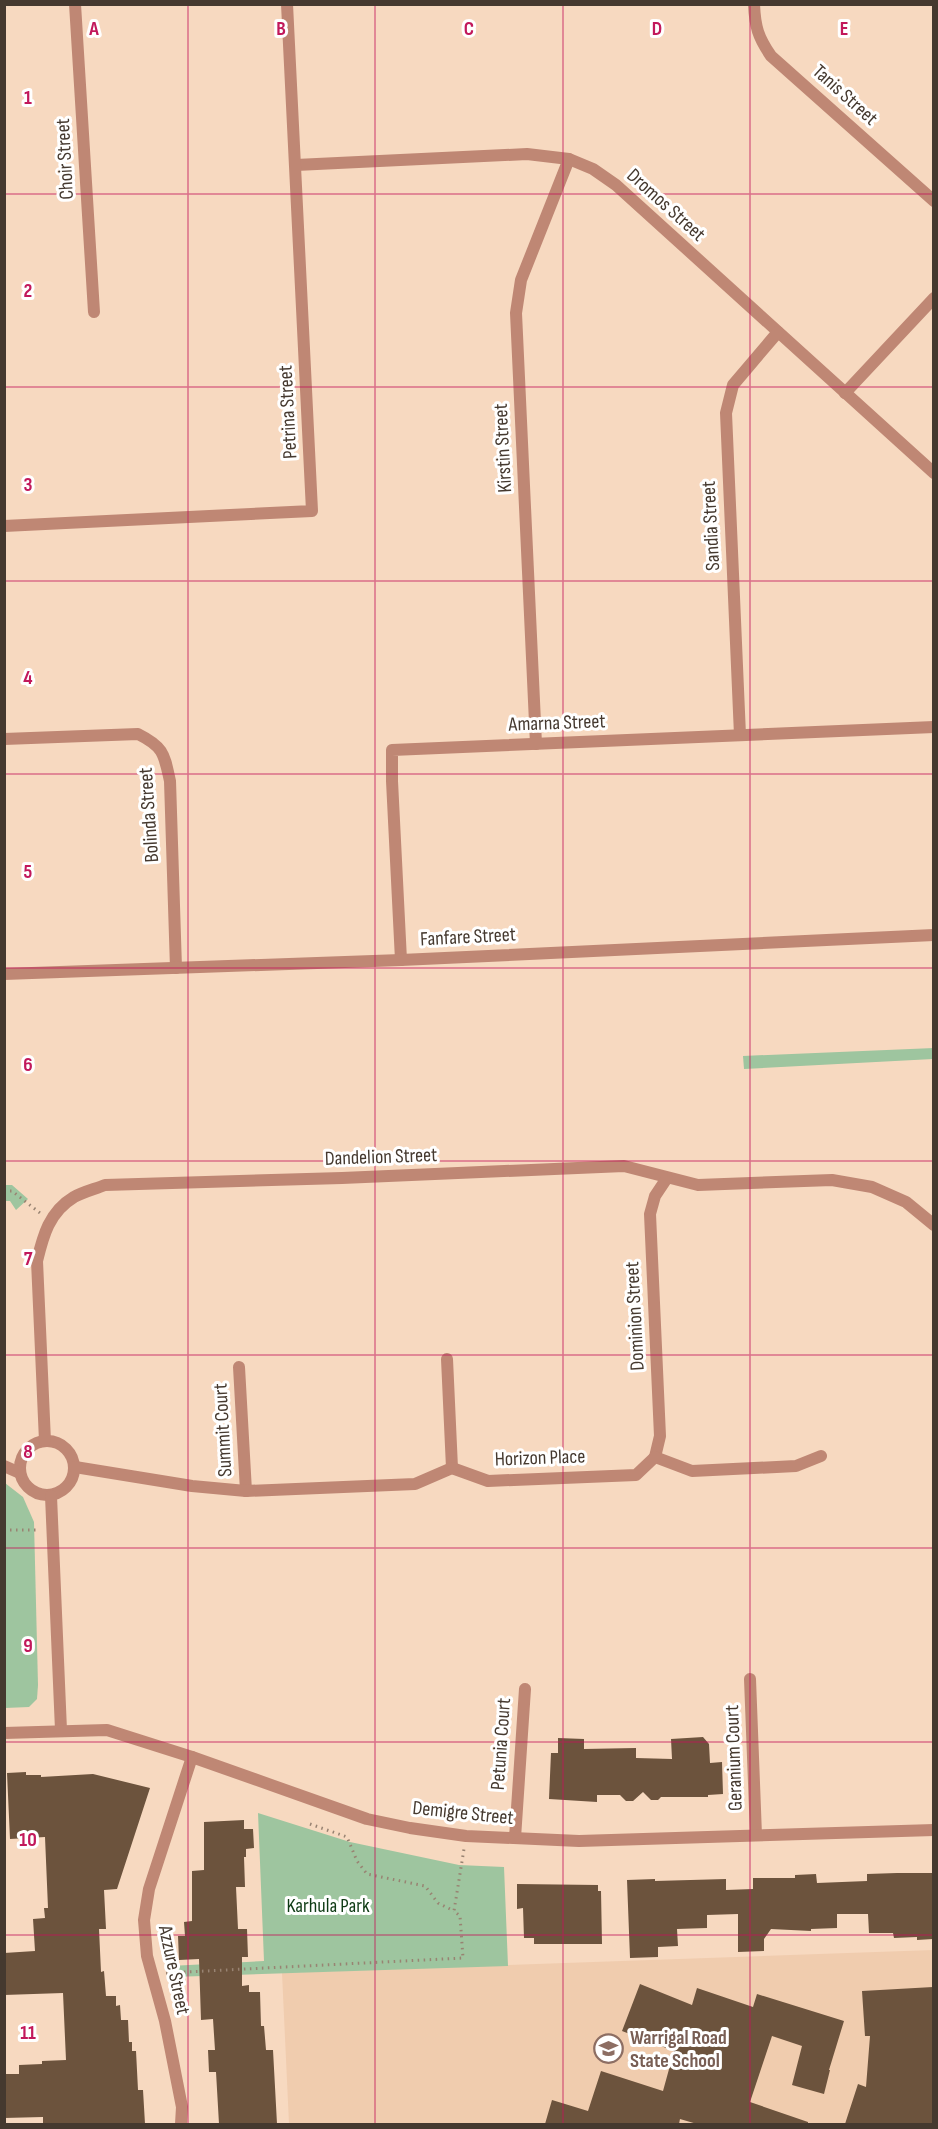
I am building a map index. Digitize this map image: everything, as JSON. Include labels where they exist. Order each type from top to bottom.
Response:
[{"type":"street","name":"Choir Street","points":[[75,4],[94,312]]},
{"type":"street","name":"Petrina Street","points":[[4,526],[312,511],[287,4]]},
{"type":"street","name":"Tanis Street","points":[[754,4],[755,27],[761,42],[771,56],[933,201]]},
{"type":"street","name":"Dromos Street","points":[[296,165],[526,154],[569,159],[594,169],[615,184],[933,473]]},
{"type":"street","name":"Kirstin Street","points":[[536,744],[516,313],[521,280],[569,159]]},
{"type":"street","points":[[845,393],[933,297]]},
{"type":"street","name":"Sandia Street","points":[[740,735],[726,413],[733,385],[778,332]]},
{"type":"street","name":"Amarna Street","points":[[401,960],[392,750],[933,727]]},
{"type":"street","name":"Bolinda Street","points":[[4,739],[138,734],[155,742],[164,756],[170,781],[176,968]]},
{"type":"street","name":"Fanfare Street","points":[[4,975],[401,960],[933,935]]},
{"type":"street","name":"Dandelion Street","points":[[45,1441],[37,1262],[43,1235],[50,1220],[73,1197],[105,1185],[624,1166],[698,1185],[832,1180],[872,1186],[906,1202],[933,1225]]},
{"type":"street","name":"Dominion Street","points":[[655,1457],[660,1436],[650,1214],[655,1196],[667,1178]]},
{"type":"street","points":[[75,1467],[192,1486],[246,1491],[414,1484],[452,1468],[447,1359]]},
{"type":"street","name":"Summit Court","points":[[238,1367],[246,1491]]},
{"type":"street","points":[[45,1441],[58,1443],[66,1448],[74,1460],[75,1467],[72,1480],[67,1488],[51,1496],[34,1493],[27,1487],[20,1473],[25,1452],[32,1445],[45,1441]]},
{"type":"street","points":[[655,1457],[692,1471],[796,1466],[821,1456]]},
{"type":"street","name":"Horizon Place","points":[[452,1468],[488,1481],[636,1475],[655,1457]]},
{"type":"street","points":[[4,1466],[20,1473]]},
{"type":"street","points":[[51,1496],[60,1730]]},
{"type":"street","name":"Geranium Court","points":[[750,1679],[756,1835]]},
{"type":"street","name":"Petunia Court","points":[[515,1838],[525,1689]]},
{"type":"street","name":"Demigre Street","points":[[4,1733],[107,1730],[192,1757],[367,1819],[466,1836],[579,1841],[933,1830]]},
{"type":"street","name":"Azzure Street","points":[[181,2124],[182,2107],[165,2021],[147,1956],[144,1920],[149,1889],[192,1757]]},
{"type":"path","points":[[4,1191],[12,1191],[50,1220]]},
{"type":"path","points":[[4,1530],[52,1530]]},
{"type":"path","points":[[152,1977],[171,1972],[463,1958],[460,1916],[438,1903],[425,1886],[367,1874],[357,1861],[348,1838],[310,1824]]},
{"type":"path","points":[[454,1911],[466,1836]]},
{"type":"shaded area","name":"Warrigal Road State School","points":[[933,1950],[933,2124],[289,2124],[282,1973]]},
{"type":"green space","points":[[934,1048],[933,1059],[744,1069],[743,1056]]},
{"type":"green space","points":[[5,1185],[12,1185],[28,1199],[16,1210],[10,1201],[5,1201]]},
{"type":"green space","points":[[5,1483],[23,1497],[34,1522],[38,1685],[37,1699],[29,1707],[5,1708]]},
{"type":"green space","name":"Karhula Park","points":[[258,1813],[350,1842],[459,1865],[504,1867],[508,1966],[172,1977],[170,1966],[264,1961]]},
{"type":"building","points":[[703,1737],[709,1744],[710,1763],[722,1762],[723,1794],[708,1795],[708,1797],[661,1797],[658,1800],[651,1800],[643,1792],[633,1801],[626,1801],[620,1795],[597,1795],[597,1802],[549,1799],[551,1753],[558,1753],[558,1738],[584,1739],[584,1749],[636,1748],[636,1758],[672,1759],[671,1739]]},
{"type":"building","points":[[26,1772],[26,1775],[41,1775],[41,1777],[93,1774],[150,1788],[117,1889],[104,1890],[106,1929],[99,1929],[101,1972],[104,1971],[106,1996],[116,1996],[116,2006],[120,2005],[121,2020],[128,2020],[129,2042],[132,2042],[132,2051],[136,2051],[138,2090],[143,2090],[145,2124],[43,2124],[43,2117],[4,2118],[4,2074],[19,2074],[19,2065],[66,2060],[63,1993],[4,1995],[4,1953],[35,1951],[33,1919],[45,1918],[44,1908],[48,1908],[45,1837],[10,1839],[7,1773]]},
{"type":"building","points":[[244,1820],[244,1829],[253,1829],[254,1848],[246,1849],[246,1857],[244,1857],[245,1887],[236,1887],[238,1929],[247,1929],[248,1957],[242,1957],[242,1986],[249,1985],[249,1992],[260,1992],[261,2026],[264,2026],[266,2050],[273,2050],[277,2124],[219,2124],[216,2072],[209,2072],[208,2050],[215,2050],[213,2019],[201,2020],[199,1959],[179,1960],[178,1936],[185,1936],[184,1922],[192,1921],[192,1871],[204,1870],[204,1822]]},
{"type":"building","points":[[933,1873],[933,1939],[894,1938],[893,1933],[869,1933],[868,1914],[837,1914],[837,1928],[811,1929],[811,1931],[771,1929],[764,1939],[764,1951],[738,1952],[738,1914],[707,1915],[707,1928],[677,1929],[678,1946],[658,1947],[658,1957],[630,1958],[627,1880],[726,1879],[726,1890],[753,1889],[753,1878],[795,1878],[795,1875],[816,1874],[817,1883],[867,1881],[867,1874]]},
{"type":"building","points":[[517,1884],[598,1885],[598,1891],[601,1891],[602,1944],[534,1944],[534,1938],[524,1938],[523,1908],[517,1909]]},
{"type":"building","points":[[640,1984],[692,2005],[697,1988],[753,2007],[757,1994],[844,2021],[824,2094],[792,2085],[802,2046],[772,2036],[750,2102],[808,2122],[808,2124],[697,2124],[680,2119],[679,2124],[545,2124],[552,2100],[588,2111],[601,2071],[663,2091],[674,2051],[622,2031]]},
{"type":"building","points":[[933,1987],[933,2124],[845,2124],[858,2084],[866,2087],[870,2036],[865,2036],[862,1991]]},
{"type":"place","name":"Warrigal Road State School","points":[[609,2049]]}]
